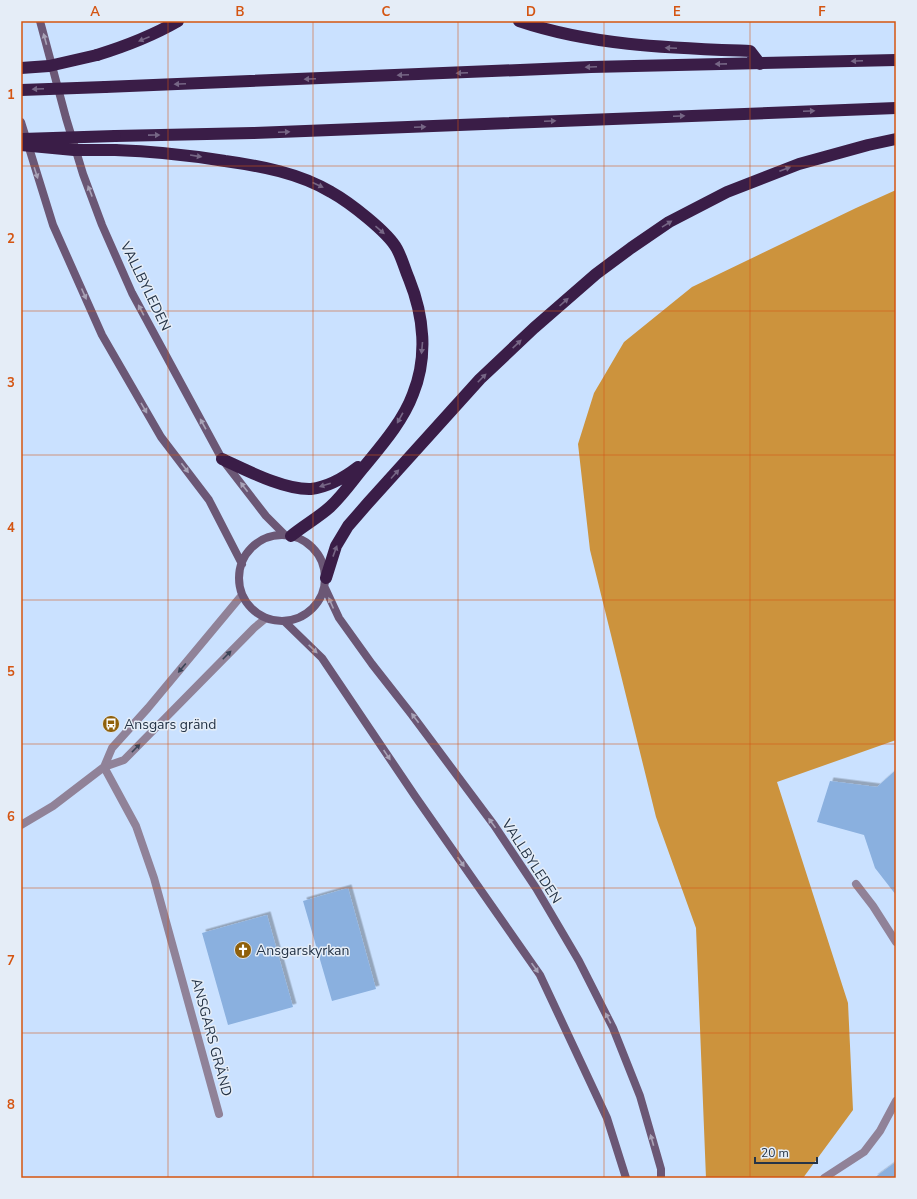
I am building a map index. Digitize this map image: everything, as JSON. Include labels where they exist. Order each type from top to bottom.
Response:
[{"type":"highway","points":[[21,68],[49,66],[121,48],[178,21]]},
{"type":"highway","points":[[518,21],[569,34],[602,40],[666,47],[750,51],[760,64]]},
{"type":"highway","points":[[21,90],[591,67],[896,60]]},
{"type":"highway","points":[[21,139],[253,133],[896,108]]},
{"type":"highway","points":[[325,583],[336,546],[348,526],[480,379],[574,292],[631,248],[669,222],[705,202],[750,182],[799,164],[896,139]]},
{"type":"highway","points":[[21,145],[74,150],[144,151],[187,155],[258,166],[295,176],[330,191],[350,204],[387,236],[397,249],[416,295],[420,317],[423,346],[413,394],[394,429],[330,507],[288,536]]},
{"type":"highway","points":[[222,458],[257,475],[277,482],[297,488],[313,489],[335,482],[371,458]]},
{"type":"main road","name":"VALLBYLEDEN","points":[[40,21],[66,118],[83,174],[102,225],[132,293],[222,458],[266,516],[288,536]]},
{"type":"main road","points":[[21,122],[50,218],[102,335],[161,437],[209,500],[242,564]]},
{"type":"main road","points":[[288,536],[307,543],[315,551],[324,566],[325,583],[317,604],[298,618],[284,622],[266,618],[252,609],[242,595],[240,574],[246,555],[258,543],[271,537],[288,536]]},
{"type":"main road","name":"VALLBYLEDEN","points":[[325,583],[338,618],[494,825],[536,888],[579,961],[613,1028],[640,1096],[662,1178]]},
{"type":"main road","points":[[284,622],[322,658],[415,796],[540,975],[607,1118],[626,1178]]},
{"type":"street","points":[[104,767],[112,748],[148,708],[242,595]]},
{"type":"street","points":[[21,825],[54,806],[104,767],[124,760],[254,628],[266,618]]},
{"type":"street","name":"ANSGARS GRÄND","points":[[104,767],[136,826],[154,878],[219,1114]]},
{"type":"street","points":[[856,884],[873,906],[896,942]]},
{"type":"street","points":[[824,1178],[864,1152],[880,1131],[896,1101]]},
{"type":"shaded area","points":[[896,190],[896,740],[777,782],[848,1003],[853,1110],[803,1178],[706,1178],[696,928],[656,817],[590,550],[578,444],[594,393],[624,342],[692,287]]},
{"type":"building","points":[[896,770],[896,895],[875,868],[864,835],[817,822],[830,781],[877,787]]},
{"type":"building","points":[[348,888],[376,989],[332,1001],[303,901]]},
{"type":"building","points":[[267,915],[293,1007],[228,1025],[202,933]]},
{"type":"building","points":[[896,1162],[896,1178],[874,1178]]},
{"type":"place","name":"Ansgars gränd","points":[[111,724]]},
{"type":"place","name":"Ansgarskyrkan","points":[[243,950]]}]
